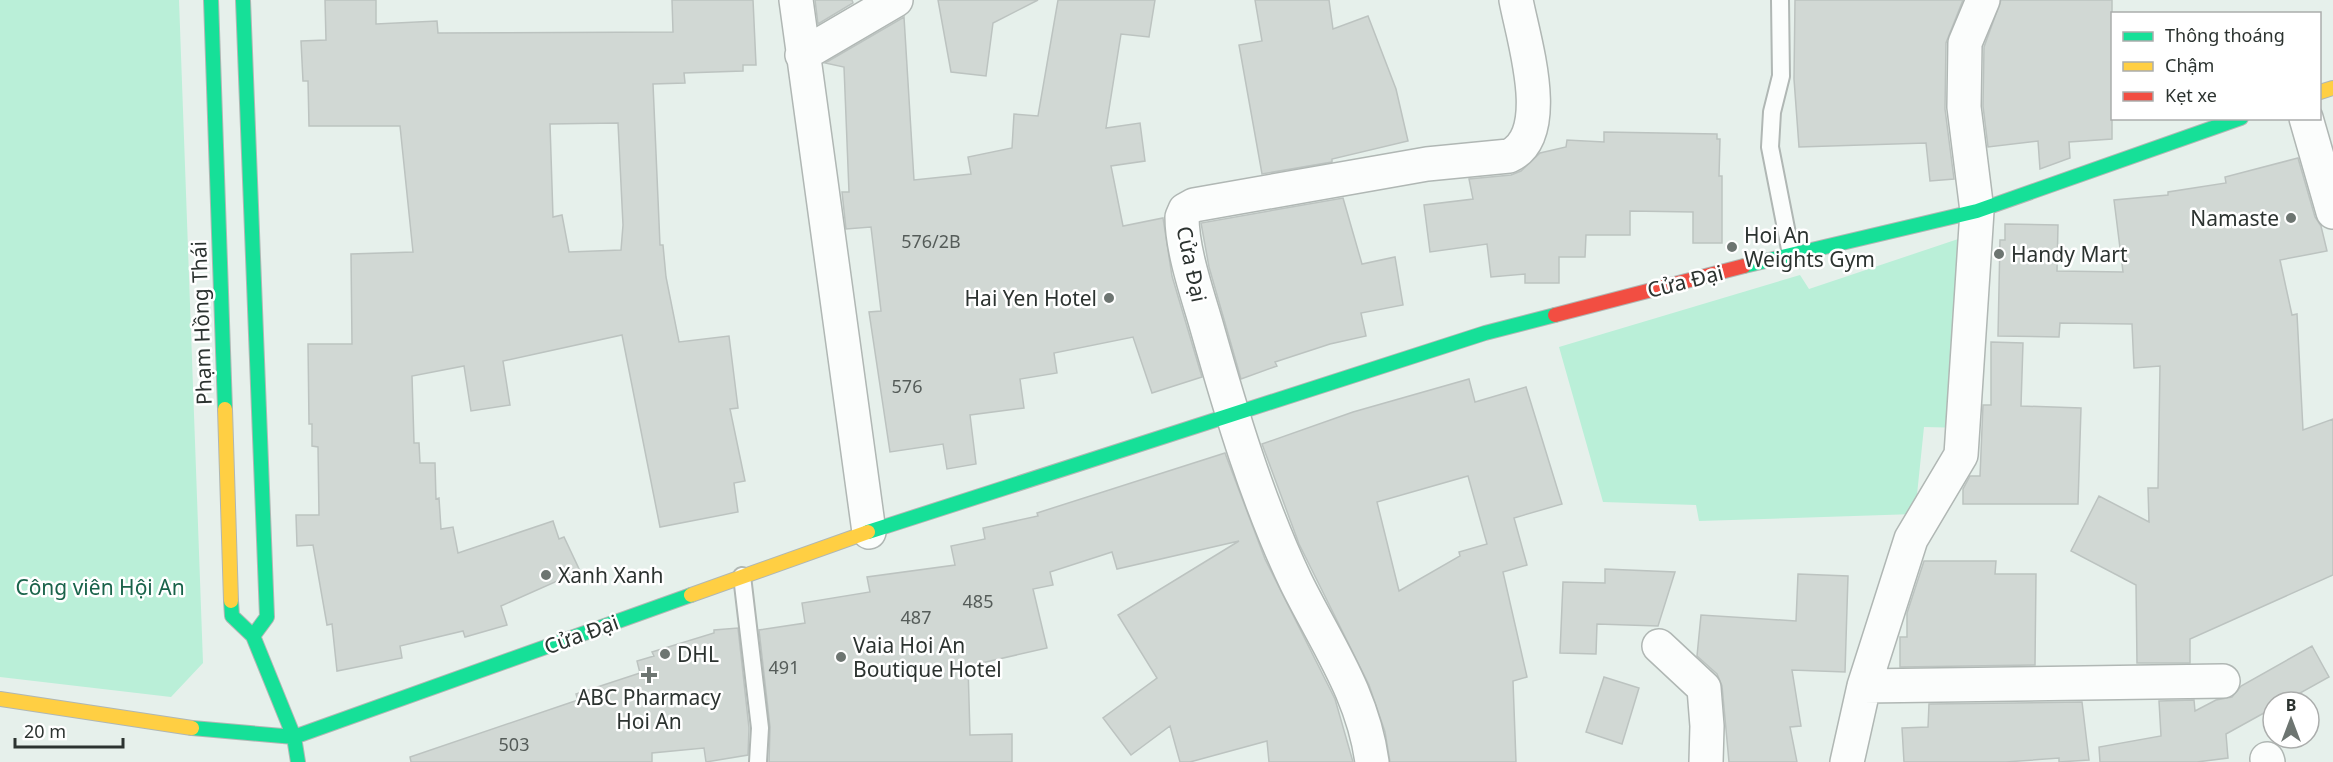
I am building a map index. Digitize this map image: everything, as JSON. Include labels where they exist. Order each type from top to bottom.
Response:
[{"type":"main road","name":"Phạm Hồng Thái","points":[[211,0],[233,177],[267,617],[253,636]]},
{"type":"main road","name":"Phạm Hồng Thái","points":[[243,0],[233,177],[232,616],[253,636],[294,737],[298,762]]},
{"type":"main road","name":"Cửa Đại","points":[[294,737],[869,532],[1485,333],[1791,254],[1977,211],[2235,120]]},
{"type":"main road","points":[[0,699],[172,726],[294,737]]},
{"type":"street","points":[[796,0],[869,532]]},
{"type":"street","points":[[802,55],[896,0]]},
{"type":"street","name":"Cửa Đại","points":[[1232,415],[1182,226],[1185,210],[1194,205],[1427,164],[1514,153],[1522,146],[1528,134],[1534,94],[1516,0]]},
{"type":"street","points":[[1847,762],[1864,686],[1911,539],[1961,455],[1977,211],[1964,107],[1965,43],[1983,0]]},
{"type":"street","points":[[2307,120],[2333,212]]},
{"type":"street","points":[[1232,415],[1277,538],[1358,704],[1368,729],[1372,762]]},
{"type":"street","points":[[1659,646],[1704,688],[1707,716],[1706,762]]},
{"type":"street","points":[[1864,686],[2223,681]]},
{"type":"lane","points":[[1780,0],[1781,76],[1772,112],[1770,147],[1791,254]]},
{"type":"lane","points":[[742,576],[760,728],[758,762]]},
{"type":"green space","name":"Công viên Hội An","points":[[0,0],[179,0],[203,663],[171,697],[0,677]]},
{"type":"green space","points":[[1985,230],[1967,428],[1924,427],[1915,514],[1699,521],[1696,505],[1603,502],[1559,347],[1800,275],[1809,289]]},
{"type":"building","points":[[325,0],[376,0],[376,24],[437,21],[438,33],[673,32],[672,0],[753,0],[756,65],[743,65],[743,71],[684,73],[685,83],[653,84],[660,245],[663,245],[666,277],[679,342],[729,336],[738,408],[730,409],[745,481],[734,483],[738,512],[660,527],[622,335],[503,361],[510,405],[471,411],[464,366],[412,376],[414,443],[419,443],[420,463],[435,463],[436,499],[439,498],[441,529],[453,527],[458,553],[553,521],[559,539],[564,537],[580,571],[501,606],[507,625],[465,637],[463,631],[400,646],[402,658],[337,671],[332,624],[327,625],[313,545],[297,546],[296,515],[319,515],[318,447],[312,446],[312,424],[309,424],[308,344],[352,344],[351,254],[413,252],[400,126],[309,126],[308,81],[303,81],[301,41],[326,40]],"holes":[[[618,123],[623,225],[621,250],[569,252],[562,215],[553,217],[550,124]]]},
{"type":"building","points":[[815,0],[852,0],[853,3],[818,24]]},
{"type":"building","points":[[938,0],[1038,0],[993,23],[986,76],[951,72]]},
{"type":"building","points":[[1058,0],[1155,0],[1149,37],[1121,34],[1106,128],[1140,123],[1145,161],[1111,166],[1123,226],[1163,218],[1172,276],[1202,377],[1152,393],[1133,337],[1054,353],[1057,373],[1020,379],[1024,408],[970,415],[976,464],[947,469],[943,444],[890,452],[869,312],[881,311],[871,227],[846,229],[842,192],[849,192],[844,67],[825,63],[904,17],[914,180],[971,174],[968,157],[1012,148],[1014,114],[1038,116]]},
{"type":"building","points":[[1255,0],[1329,0],[1333,29],[1368,16],[1396,89],[1408,141],[1332,159],[1332,162],[1262,174],[1239,45],[1262,41]]},
{"type":"building","points":[[1795,0],[1963,0],[1946,43],[1945,109],[1954,179],[1930,181],[1926,143],[1799,147],[1794,79]]},
{"type":"building","points":[[2001,0],[2112,0],[2112,139],[2069,142],[2070,158],[2040,169],[2038,141],[1988,147],[1983,106],[1984,47]]},
{"type":"building","points":[[1604,132],[1717,134],[1717,139],[1720,139],[1719,176],[1722,176],[1722,243],[1693,243],[1693,212],[1630,211],[1630,235],[1586,235],[1585,257],[1559,257],[1559,283],[1525,283],[1525,274],[1491,277],[1487,244],[1430,252],[1424,205],[1473,199],[1469,179],[1511,175],[1521,171],[1540,153],[1566,147],[1567,140],[1604,142]]},
{"type":"building","points":[[2298,158],[2327,251],[2280,260],[2292,315],[2297,314],[2303,430],[2333,419],[2333,575],[2190,639],[2190,663],[2137,663],[2136,585],[2071,551],[2099,496],[2149,522],[2148,488],[2158,488],[2160,366],[2134,368],[2132,324],[2060,323],[2059,337],[1998,336],[2000,240],[2005,240],[2005,224],[2058,225],[2057,271],[2123,272],[2114,200],[2168,195],[2168,192],[2226,183],[2225,177]]},
{"type":"building","points":[[1343,198],[1362,264],[1395,257],[1403,305],[1361,313],[1366,336],[1330,344],[1275,362],[1277,366],[1241,379],[1209,267],[1201,223]]},
{"type":"building","points":[[1991,342],[2023,343],[2021,406],[2081,408],[2078,504],[1963,504],[1963,489],[1970,476],[1980,476],[1983,405],[1991,405]]},
{"type":"building","points":[[1469,379],[1475,402],[1526,387],[1562,504],[1514,518],[1527,565],[1503,572],[1527,677],[1513,681],[1516,762],[1390,762],[1385,732],[1369,685],[1299,544],[1262,444],[1353,412]],"holes":[[[1468,476],[1487,544],[1459,552],[1460,556],[1399,591],[1377,502]]]},
{"type":"building","points":[[1225,453],[1265,559],[1335,699],[1353,762],[1269,762],[1267,741],[1190,762],[1180,762],[1170,726],[1131,755],[1103,718],[1157,678],[1118,615],[1239,541],[1117,569],[1112,552],[1050,572],[1053,585],[1033,589],[1047,648],[968,666],[970,735],[1012,734],[1012,762],[769,762],[770,727],[759,630],[805,623],[802,603],[870,592],[867,577],[955,565],[951,546],[985,539],[983,528],[1038,516],[1037,513]]},
{"type":"building","points":[[1924,561],[1996,561],[1995,574],[2036,574],[2035,665],[1900,667],[1900,637],[1907,637],[1907,613]]},
{"type":"building","points":[[1605,569],[1675,572],[1658,626],[1597,624],[1596,654],[1560,653],[1563,582],[1605,583]]},
{"type":"building","points":[[1798,574],[1848,576],[1845,672],[1792,670],[1801,726],[1790,727],[1797,762],[1729,762],[1722,686],[1717,674],[1697,656],[1701,615],[1796,621]]},
{"type":"building","points":[[738,628],[749,728],[748,755],[706,762],[704,748],[652,753],[652,762],[411,762],[410,757],[578,700],[576,694],[640,673],[637,661],[654,656],[652,652],[714,633],[714,630]]},
{"type":"building","points":[[2312,646],[2329,677],[2306,690],[2261,690],[2261,715],[2226,734],[2228,758],[2197,762],[2100,762],[2099,747],[2161,736],[2159,701],[2194,700],[2195,711],[2216,700],[2232,697],[2241,686]]},
{"type":"building","points":[[1604,677],[1639,688],[1622,744],[1586,732]]},
{"type":"building","points":[[2082,702],[2089,760],[2059,762],[2059,758],[2006,762],[1904,762],[1902,728],[1928,727],[1929,704]]},
{"type":"traffic: fast","points":[[211,0],[225,409]]},
{"type":"traffic: fast","points":[[243,0],[267,617],[253,636]]},
{"type":"traffic: fast","points":[[1744,266],[1977,211],[2235,120]]},
{"type":"traffic: fast","points":[[868,532],[1485,333],[1555,315]]},
{"type":"traffic: fast","points":[[192,728],[294,737],[691,595]]},
{"type":"traffic: fast","points":[[231,601],[232,616],[253,636],[294,737],[298,762]]},
{"type":"traffic: slow","points":[[2321,92],[2333,88]]},
{"type":"traffic: slow","points":[[225,409],[231,601]]},
{"type":"traffic: slow","points":[[691,595],[868,532]]},
{"type":"traffic: slow","points":[[0,699],[192,728]]},
{"type":"traffic: jam","points":[[1555,315],[1744,266]]},
{"type":"place","name":"Namaste","points":[[2291,218]]},
{"type":"place","name":"Hoi An Weights Gym","points":[[1732,247]]},
{"type":"place","name":"Handy Mart","points":[[1999,254]]},
{"type":"place","name":"Hai Yen Hotel","points":[[1109,298]]},
{"type":"place","name":"Xanh Xanh","points":[[546,575]]},
{"type":"place","name":"DHL","points":[[665,654]]},
{"type":"place","name":"Vaia Hoi An Boutique Hotel","points":[[841,657]]},
{"type":"place","name":"ABC Pharmacy Hoi An","points":[[649,675]]}]
